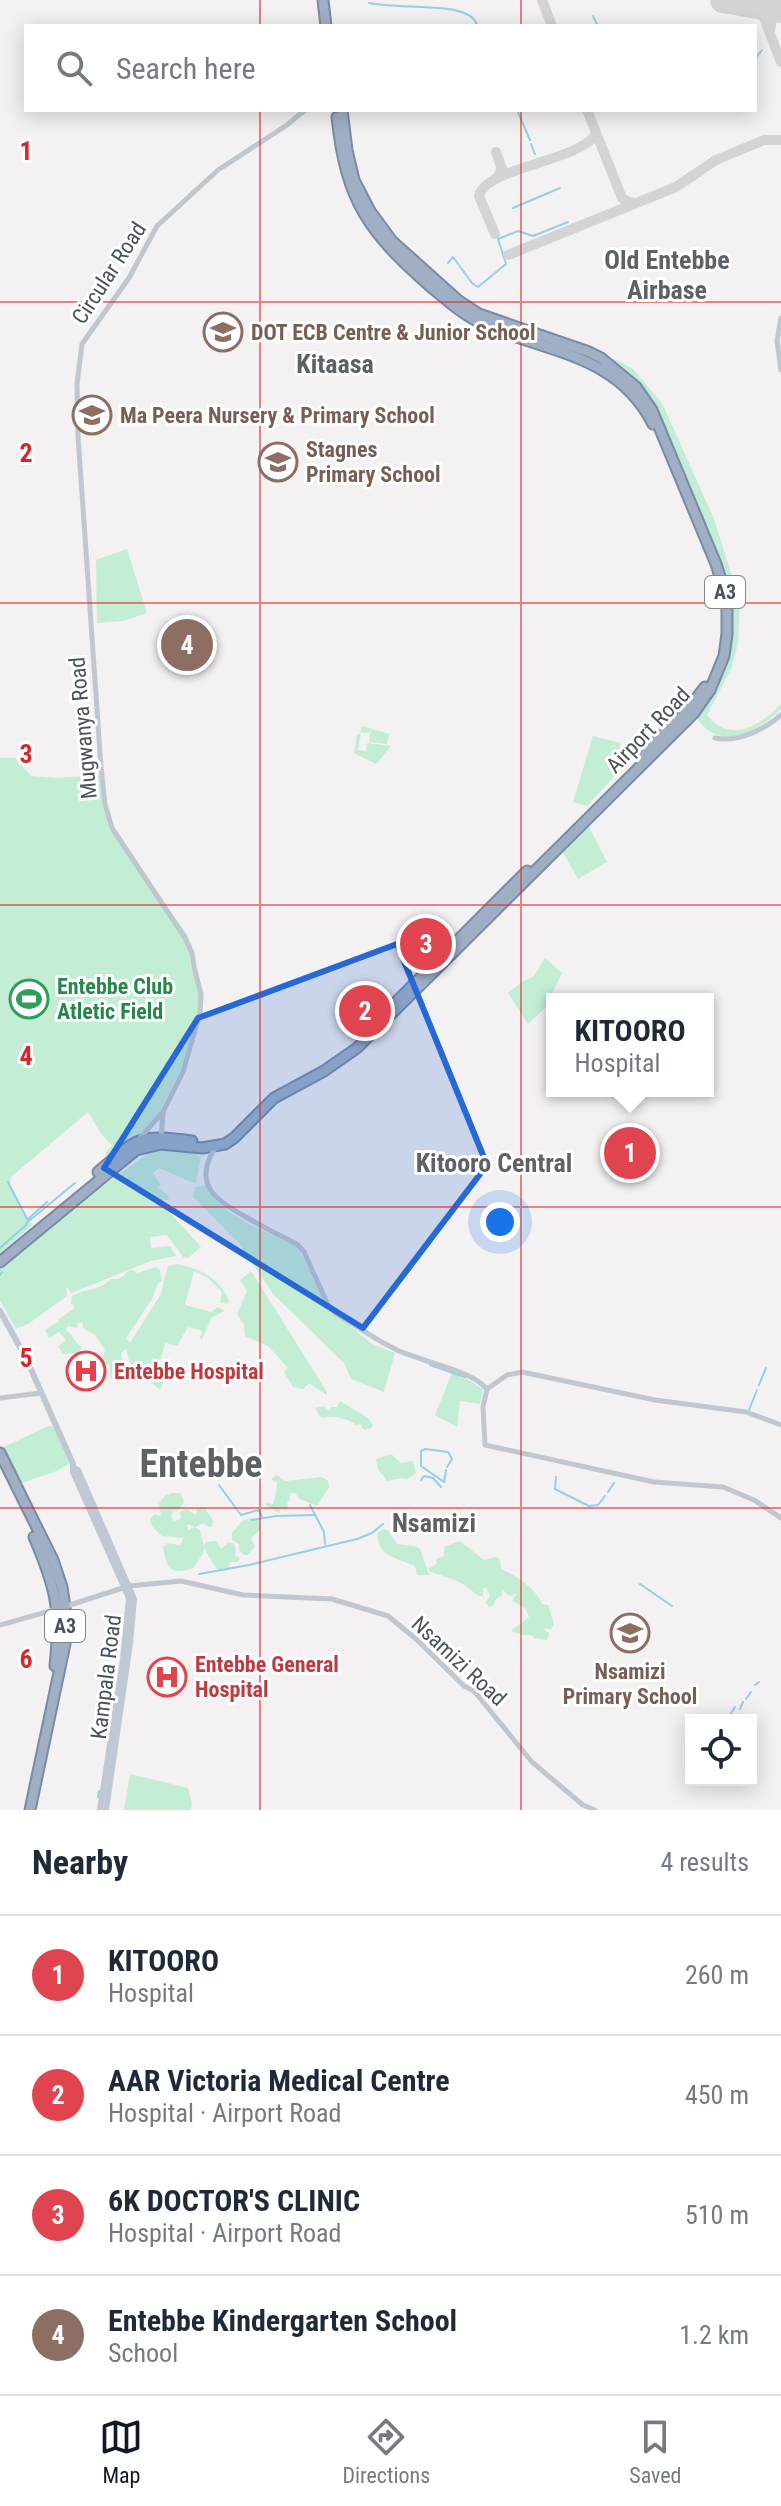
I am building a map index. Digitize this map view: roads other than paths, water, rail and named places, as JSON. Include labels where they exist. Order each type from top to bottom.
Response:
[{"type":"highway","points":[[325,0],[328,24]]},
{"type":"highway","name":"Airport Road","points":[[336,112],[342,157],[350,185],[375,232],[395,254],[468,317],[589,361],[624,385],[638,400],[652,422],[717,579],[723,610],[721,641],[703,691],[574,828]]},
{"type":"highway","name":"Airport Road","points":[[161,1141],[194,1147],[216,1146],[230,1138],[273,1092],[341,1054],[370,1030],[694,713],[710,690],[726,644],[724,589],[660,425],[641,393],[621,372],[589,352],[479,314],[459,301],[392,241],[370,211],[354,180],[342,112]]},
{"type":"highway","name":"Airport Road","points":[[137,1145],[161,1141],[209,1142],[230,1138]]},
{"type":"highway","name":"A3","points":[[0,1255],[137,1145]]},
{"type":"highway","name":"A3","points":[[0,1262],[137,1145]]},
{"type":"highway","name":"A3","points":[[0,1453],[53,1560],[62,1587],[55,1668],[28,1810]]},
{"type":"highway","name":"A3","points":[[0,1464],[45,1561],[62,1608]]},
{"type":"main road","name":"Kampala Road","points":[[0,1311],[26,1358],[134,1599],[100,1810]]},
{"type":"main road","name":"Kampala Road","points":[[106,1810],[127,1642]]},
{"type":"street","name":"Circular Road","points":[[82,475],[77,384],[79,352],[87,335],[129,278],[157,226],[218,170],[303,112]]},
{"type":"street","points":[[781,318],[777,341],[781,370]]},
{"type":"street","name":"Mugwanya Road","points":[[82,475],[105,804],[116,836],[192,953],[201,994],[200,1013],[183,1072],[163,1112]]},
{"type":"street","points":[[715,738],[731,739],[752,732],[781,715]]},
{"type":"street","points":[[161,1141],[163,1112]]},
{"type":"street","points":[[137,1145],[163,1112]]},
{"type":"street","points":[[216,1146],[208,1160],[207,1179],[211,1190],[221,1203],[298,1245],[335,1313],[395,1350],[482,1382],[487,1389]]},
{"type":"street","points":[[194,1147],[202,1151],[208,1160]]},
{"type":"street","points":[[781,1425],[746,1412],[655,1400],[522,1372],[507,1375],[487,1389],[483,1412],[485,1445],[654,1482],[723,1487],[754,1500],[781,1518]]},
{"type":"street","points":[[0,1398],[41,1393]]},
{"type":"street","name":"Nsamizi Road","points":[[0,1625],[127,1587],[181,1581],[243,1595],[320,1597],[388,1616],[464,1686],[474,1691],[532,1762],[583,1805],[595,1810]]},
{"type":"waterway","points":[[369,3],[450,9],[470,16],[477,24]]},
{"type":"waterway","points":[[593,16],[597,24]]},
{"type":"waterway","points":[[757,56],[762,50]]},
{"type":"waterway","points":[[518,112],[530,140]]},
{"type":"waterway","points":[[531,144],[535,154]]},
{"type":"waterway","points":[[513,208],[560,188]]},
{"type":"waterway","points":[[448,263],[453,257],[478,287],[506,264],[498,239],[518,231],[533,236],[568,222]]},
{"type":"waterway","points":[[8,1182],[30,1220],[75,1183]]},
{"type":"waterway","points":[[29,1218],[47,1202]]},
{"type":"waterway","points":[[0,1248],[28,1221]]},
{"type":"waterway","points":[[430,1365],[465,1377]]},
{"type":"waterway","points":[[759,1385],[766,1368]]},
{"type":"waterway","points":[[749,1410],[757,1390]]},
{"type":"waterway","points":[[446,1470],[444,1482],[421,1466],[421,1451],[448,1452],[452,1459],[447,1467]]},
{"type":"waterway","points":[[421,1480],[424,1476],[433,1478],[441,1487]]},
{"type":"waterway","points":[[556,1477],[555,1489],[589,1506],[598,1505],[605,1496]]},
{"type":"waterway","points":[[608,1492],[614,1483]]},
{"type":"waterway","points":[[219,1485],[241,1515],[259,1510],[262,1517]]},
{"type":"waterway","points":[[310,1505],[324,1532],[325,1544]]},
{"type":"waterway","points":[[252,1520],[314,1515]]},
{"type":"waterway","points":[[199,1574],[357,1539],[383,1524]]},
{"type":"waterway","points":[[640,1584],[672,1606]]},
{"type":"waterway","points":[[755,1685],[759,1682]]},
{"type":"waterway","points":[[746,1699],[751,1692]]},
{"type":"waterway","points":[[740,1709],[743,1702]]},
{"type":"waterway","points":[[731,1714],[735,1707]]},
{"type":"waterway","points":[[98,1797],[99,1791]]},
{"type":"place","name":"DOT ECB Centre & Junior School","points":[[223,332]]},
{"type":"place","name":"Ma Peera Nursery & Primary School","points":[[92,415]]},
{"type":"place","name":"Stagnes Primary School","points":[[278,462]]},
{"type":"place","name":"Entebbe Kindergarten School","points":[[187,645]]},
{"type":"place","name":"6K DOCTOR'S CLINIC","points":[[426,944]]},
{"type":"place","name":"Entebbe Club Atletic Field","points":[[29,999]]},
{"type":"place","name":"AAR Victoria Medical Centre","points":[[365,1011]]},
{"type":"place","name":"KITOORO","points":[[630,1153]]},
{"type":"place","name":"Entebbe Hospital","points":[[86,1371]]},
{"type":"place","name":"Nsamizi Primary School","points":[[630,1633]]},
{"type":"place","name":"Entebbe General Hospital","points":[[167,1677]]},
{"type":"district","name":"Old Entebbe Airbase","points":[[667,275]]},
{"type":"district","name":"Kitaasa","points":[[335,364]]},
{"type":"district","name":"Kitooro Central","points":[[494,1163]]},
{"type":"district","name":"Entebbe","points":[[201,1464]]},
{"type":"district","name":"Nsamizi","points":[[434,1523]]}]
